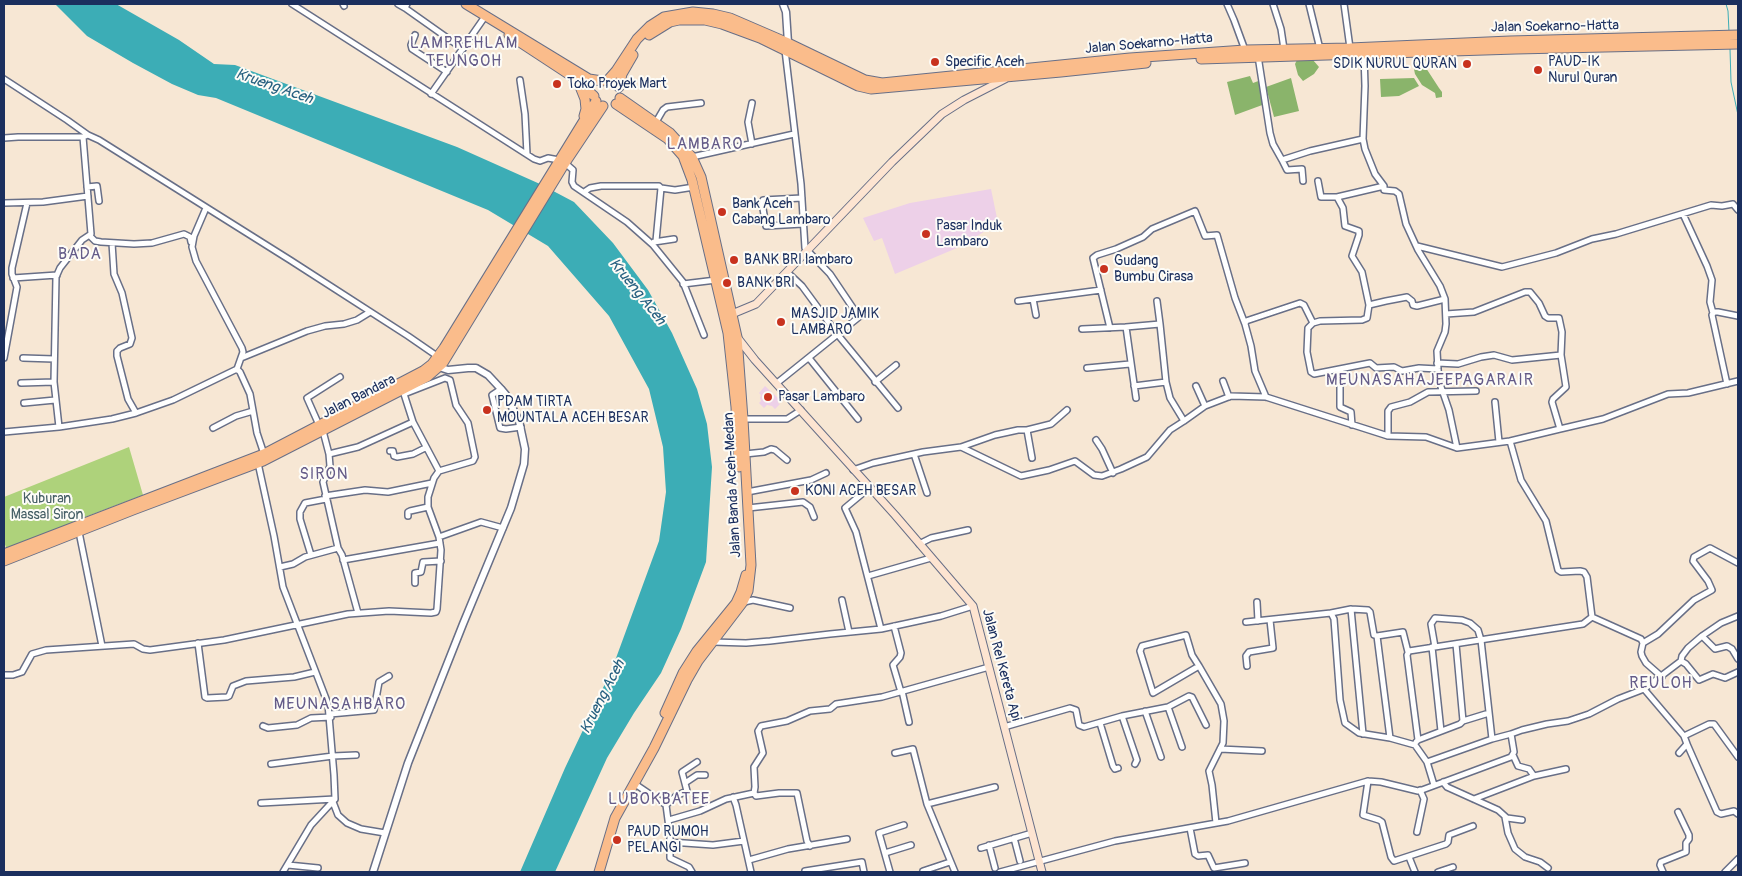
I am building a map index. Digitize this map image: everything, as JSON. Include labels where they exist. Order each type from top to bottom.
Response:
[{"type":"highway","points":[[466,4],[589,79],[615,82],[619,87],[618,101],[608,107],[597,101],[573,77],[525,47],[466,4]]},
{"type":"highway","name":"Jalan Soekarno-Hatta","points":[[605,80],[616,71],[637,39],[657,22],[674,14],[693,12],[720,15],[752,26],[787,47],[819,62],[865,80],[882,84],[1075,68]]},
{"type":"highway","name":"Jalan Soekarno-Hatta","points":[[619,87],[622,74],[640,45],[655,30],[670,22],[705,20],[722,24],[787,47]]},
{"type":"highway","name":"Jalan Soekarno-Hatta","points":[[1088,66],[1258,56],[1350,48],[1718,40],[1738,35]]},
{"type":"highway","name":"Jalan Soekarno-Hatta","points":[[1718,40],[1738,44]]},
{"type":"highway","name":"Jalan Soekarno-Hatta","points":[[819,62],[858,86],[871,89],[1008,77],[1088,66],[1244,50],[1284,49],[1364,54],[1486,46]]},
{"type":"highway","points":[[573,77],[581,86],[585,99],[586,109],[583,122]]},
{"type":"highway","points":[[597,101],[595,87],[605,80]]},
{"type":"highway","name":"Jalan Bandara","points":[[562,162],[583,122],[597,101]]},
{"type":"highway","name":"Jalan Bandara","points":[[376,398],[403,392],[443,369],[446,351],[562,162],[597,101]]},
{"type":"highway","name":"Jalan Banda Aceh-Medan","points":[[593,872],[609,819],[650,745],[683,673],[697,650],[736,603],[746,577],[743,419],[737,337],[701,177],[692,158],[670,133],[656,122],[618,101]]},
{"type":"highway","name":"Jalan Banda Aceh-Medan","points":[[599,872],[613,822],[654,748],[687,680],[701,657],[743,602],[748,591],[751,566],[747,492],[728,333],[694,187],[686,162],[668,139],[618,101]]},
{"type":"highway","name":"Jalan Bandara","points":[[4,561],[258,463],[423,371],[432,364],[437,356],[446,351]]},
{"type":"highway","name":"Jalan Bandara","points":[[4,554],[264,454],[321,428]]},
{"type":"main road","points":[[732,314],[756,304],[912,142],[942,114],[1008,77]]},
{"type":"main road","name":"Jalan Rel Kereta Api","points":[[737,337],[755,360],[973,606],[1042,872]]},
{"type":"main road","points":[[740,366],[745,362],[755,360]]},
{"type":"street","points":[[292,4],[527,154],[540,161],[548,158],[569,165],[573,170],[572,182],[574,186],[654,243],[683,284],[704,335]]},
{"type":"street","points":[[398,4],[406,6],[462,49]]},
{"type":"street","points":[[777,383],[838,335],[857,319],[859,315],[830,274],[807,251],[804,243],[802,198],[794,134],[787,47],[786,12],[783,4]]},
{"type":"street","points":[[1227,4],[1244,50]]},
{"type":"street","points":[[1273,4],[1281,29],[1284,49]]},
{"type":"street","points":[[1309,4],[1325,51]]},
{"type":"street","points":[[1344,4],[1350,48]]},
{"type":"street","points":[[432,94],[484,18]]},
{"type":"street","points":[[415,35],[411,45],[412,50],[447,72]]},
{"type":"street","points":[[1364,54],[1363,139],[1365,149],[1375,174],[1384,186],[1384,190],[1395,191],[1399,194],[1404,220],[1440,286],[1445,299],[1445,332],[1437,351],[1437,363],[1439,381],[1449,410],[1457,448]]},
{"type":"street","points":[[1258,56],[1273,144],[1287,170],[1302,169],[1303,181]]},
{"type":"street","points":[[4,79],[86,136],[107,145],[437,356]]},
{"type":"street","points":[[520,80],[525,114],[527,154]]},
{"type":"street","points":[[656,122],[667,107],[701,103]]},
{"type":"street","points":[[752,103],[748,117],[752,144]]},
{"type":"street","points":[[692,158],[794,134]]},
{"type":"street","points":[[4,138],[86,136]]},
{"type":"street","points":[[86,136],[90,236]]},
{"type":"street","points":[[1282,160],[1310,151],[1363,139]]},
{"type":"street","points":[[1318,180],[1321,197],[1338,197],[1384,186]]},
{"type":"street","points":[[584,192],[590,188],[617,185],[657,185],[661,188],[675,190],[694,187]]},
{"type":"street","points":[[87,187],[98,187],[99,201]]},
{"type":"street","points":[[654,243],[661,188]]},
{"type":"street","points":[[4,203],[26,203],[88,196]]},
{"type":"street","points":[[1338,197],[1343,208],[1345,226],[1360,233],[1352,256],[1362,272],[1370,305],[1367,318],[1362,320],[1325,320],[1313,323],[1308,328],[1307,352],[1311,372],[1316,375],[1370,363],[1376,368],[1394,367],[1402,371],[1425,368],[1438,370]]},
{"type":"street","points":[[802,198],[763,200],[762,203],[766,226],[804,224]]},
{"type":"street","points":[[4,358],[17,287],[13,278],[12,268],[26,203]]},
{"type":"street","points":[[1417,246],[1502,267],[1556,253],[1592,240],[1713,205],[1732,204],[1738,210]]},
{"type":"street","points":[[192,244],[206,208]]},
{"type":"street","points":[[1110,328],[1093,258],[1143,238],[1152,229],[1195,211],[1206,236],[1217,235],[1235,298],[1245,324],[1255,371],[1266,397]]},
{"type":"street","points":[[1683,214],[1712,280],[1710,302],[1713,313],[1712,317],[1727,384]]},
{"type":"street","points":[[4,432],[59,427],[136,414],[173,400],[237,369],[243,352],[242,348],[196,261],[190,237],[184,234],[152,243],[112,243],[95,241],[90,236]]},
{"type":"street","points":[[59,427],[54,382],[57,275],[60,268],[82,240],[90,236]]},
{"type":"street","points":[[654,243],[674,239]]},
{"type":"street","points":[[112,243],[114,274],[122,293],[132,338],[130,344],[117,351],[117,356],[128,399],[136,414]]},
{"type":"street","points":[[787,272],[802,286],[838,335],[898,408]]},
{"type":"street","points":[[13,278],[57,275]]},
{"type":"street","points":[[683,284],[716,280]]},
{"type":"street","points":[[1018,301],[1101,290]]},
{"type":"street","points":[[1446,314],[1474,312],[1525,292],[1530,292],[1539,303],[1545,316],[1548,318],[1559,318],[1562,332],[1561,355],[1566,387],[1552,402],[1560,429]]},
{"type":"street","points":[[1370,305],[1407,297],[1412,301],[1413,305],[1417,306],[1445,299]]},
{"type":"street","points":[[1033,299],[1036,315]]},
{"type":"street","points":[[1158,301],[1166,382],[1170,398],[1184,420]]},
{"type":"street","points":[[1245,324],[1246,321],[1299,303],[1304,305],[1313,323]]},
{"type":"street","points":[[241,358],[307,331],[325,326],[344,324],[357,320],[370,312]]},
{"type":"street","points":[[1713,313],[1738,316]]},
{"type":"street","points":[[1082,329],[1160,324]]},
{"type":"street","points":[[1126,327],[1136,398]]},
{"type":"street","points":[[1437,363],[1458,364],[1494,355],[1512,360],[1561,355]]},
{"type":"street","points":[[23,358],[54,359]]},
{"type":"street","points":[[809,358],[858,419]]},
{"type":"street","points":[[1087,368],[1130,364]]},
{"type":"street","points":[[875,382],[896,365]]},
{"type":"street","points":[[4,675],[22,672],[32,654],[36,652],[61,648],[136,644],[143,649],[150,650],[239,637],[358,613],[389,610],[436,612],[441,561],[440,543],[428,506],[428,497],[432,483],[439,471],[473,461],[475,457],[468,423],[459,410],[450,380],[443,369],[476,368],[488,375],[506,395],[521,427],[525,449],[524,464],[503,528],[408,763],[373,872]]},
{"type":"street","points":[[237,369],[250,394],[264,454]]},
{"type":"street","points":[[1340,369],[1340,407],[1352,412],[1352,425]]},
{"type":"street","points":[[340,377],[308,398],[321,428],[329,454],[330,466],[322,482],[338,548],[358,613]]},
{"type":"street","points":[[439,471],[425,448],[413,422],[403,392],[448,378]]},
{"type":"street","points":[[1223,381],[1229,397]]},
{"type":"street","points":[[961,447],[1021,476],[1049,470],[1075,460],[1094,475],[1102,476],[1147,457],[1170,430],[1204,406],[1229,397],[1266,397],[1388,436],[1426,438],[1457,448],[1510,441],[1603,418],[1660,397],[1688,393],[1738,381]]},
{"type":"street","points":[[21,383],[54,382]]},
{"type":"street","points":[[1134,386],[1166,382]]},
{"type":"street","points":[[1196,386],[1204,406]]},
{"type":"street","points":[[501,389],[492,395],[499,426],[504,429],[521,427]]},
{"type":"street","points":[[1388,436],[1388,411],[1390,407],[1410,402],[1426,393],[1476,391]]},
{"type":"street","points":[[24,403],[55,400]]},
{"type":"street","points":[[1495,402],[1499,442]]},
{"type":"street","points":[[743,419],[787,419],[801,410]]},
{"type":"street","points":[[853,470],[873,463],[914,454],[961,447],[995,435],[1051,424],[1067,410]]},
{"type":"street","points":[[213,428],[236,416],[253,412]]},
{"type":"street","points":[[329,454],[358,447],[413,422]]},
{"type":"street","points":[[1026,430],[1032,458]]},
{"type":"street","points":[[1096,440],[1102,448],[1112,472]]},
{"type":"street","points":[[1510,441],[1521,480],[1546,521],[1558,570],[1561,572],[1580,571],[1586,575],[1592,617]]},
{"type":"street","points":[[390,451],[393,451],[394,456],[397,457],[413,454],[425,448]]},
{"type":"street","points":[[743,458],[771,449],[776,450],[787,460]]},
{"type":"street","points":[[914,454],[927,493]]},
{"type":"street","points":[[258,463],[283,587],[328,704],[333,756],[334,801],[338,815],[347,823],[361,830],[385,833]]},
{"type":"street","points":[[747,492],[811,480],[826,472]]},
{"type":"street","points":[[311,555],[300,519],[300,512],[305,503],[364,490],[388,492],[432,483]]},
{"type":"street","points":[[869,488],[845,507],[856,532],[881,630]]},
{"type":"street","points":[[748,508],[803,502],[810,507],[814,517]]},
{"type":"street","points":[[408,516],[410,511],[428,506]]},
{"type":"street","points":[[439,537],[481,522],[503,528]]},
{"type":"street","points":[[919,544],[931,538],[968,530]]},
{"type":"street","points":[[78,532],[102,646]]},
{"type":"street","points":[[343,560],[440,543]]},
{"type":"street","points":[[280,567],[293,564],[301,558],[338,548]]},
{"type":"street","points":[[1643,643],[1658,634],[1694,600],[1712,590],[1708,581],[1693,561],[1694,557],[1710,548],[1738,563]]},
{"type":"street","points":[[868,576],[931,558]]},
{"type":"street","points":[[415,583],[415,573],[421,572],[423,562],[441,561]]},
{"type":"street","points":[[743,602],[753,600],[790,608]]},
{"type":"street","points":[[842,600],[849,632]]},
{"type":"street","points":[[1257,602],[1258,621]]},
{"type":"street","points":[[713,642],[770,642],[881,630],[941,616],[973,606]]},
{"type":"street","points":[[1246,622],[1352,609],[1369,611],[1373,632],[1377,636],[1390,738]]},
{"type":"street","points":[[1352,609],[1363,734]]},
{"type":"street","points":[[1331,613],[1334,619],[1340,700],[1344,719],[1348,726],[1359,734],[1416,742],[1460,724],[1463,721],[1489,713]]},
{"type":"street","points":[[1427,762],[1522,730],[1568,721],[1589,714],[1644,688],[1681,661],[1688,648],[1702,636],[1721,622],[1738,616]]},
{"type":"street","points":[[1408,652],[1583,624],[1592,617]]},
{"type":"street","points":[[1592,617],[1642,639],[1642,656],[1646,663],[1662,676]]},
{"type":"street","points":[[1441,731],[1431,624],[1437,618],[1470,622],[1478,630],[1482,640],[1492,739]]},
{"type":"street","points":[[1247,666],[1246,656],[1249,652],[1273,648],[1270,620]]},
{"type":"street","points":[[894,626],[900,657],[893,664],[909,722]]},
{"type":"street","points":[[1377,636],[1402,632],[1408,652],[1416,742],[1427,762],[1431,786]]},
{"type":"street","points":[[1199,666],[1153,693],[1140,651],[1142,646],[1186,634],[1190,650],[1217,696],[1223,712],[1224,737],[1223,743],[1209,771],[1216,822]]},
{"type":"street","points":[[1702,636],[1714,649],[1727,646],[1732,649],[1738,659]]},
{"type":"street","points":[[198,643],[205,697],[207,698],[227,697],[233,686],[248,681],[294,677],[315,672]]},
{"type":"street","points":[[1456,644],[1463,721]]},
{"type":"street","points":[[1681,661],[1686,664],[1699,680],[1713,674],[1725,678],[1738,672]]},
{"type":"street","points":[[754,793],[754,767],[763,752],[759,728],[787,721],[810,711],[830,709],[836,704],[882,697],[989,667]]},
{"type":"street","points":[[263,726],[268,728],[297,725],[311,718],[374,710],[379,682],[389,676]]},
{"type":"street","points":[[1644,688],[1684,736],[1717,812],[1721,814],[1734,812],[1738,814]]},
{"type":"street","points":[[1004,727],[1070,708],[1076,710],[1082,727],[1122,716],[1168,707],[1187,696],[1191,696],[1206,725]]},
{"type":"street","points":[[1168,707],[1182,747]]},
{"type":"street","points":[[1145,711],[1161,757]]},
{"type":"street","points":[[1122,716],[1136,760],[1135,764]]},
{"type":"street","points":[[1100,723],[1113,766],[1115,769],[1118,768]]},
{"type":"street","points":[[1684,736],[1709,724],[1714,724],[1738,757]]},
{"type":"street","points":[[1511,734],[1513,755],[1518,766],[1529,769],[1534,776]]},
{"type":"street","points":[[1678,753],[1687,744]]},
{"type":"street","points":[[895,753],[913,749],[926,804],[954,872]]},
{"type":"street","points":[[1220,749],[1262,751]]},
{"type":"street","points":[[271,764],[356,755]]},
{"type":"street","points":[[1000,872],[1115,842],[1228,821],[1368,781],[1421,790],[1513,755]]},
{"type":"street","points":[[666,805],[676,796],[687,791],[681,774],[683,770],[698,762]]},
{"type":"street","points":[[1474,799],[1534,776],[1566,768]]},
{"type":"street","points":[[685,783],[697,775],[705,775]]},
{"type":"street","points":[[1368,781],[1363,815],[1382,822],[1394,861],[1409,858],[1446,844],[1449,835],[1473,826]]},
{"type":"street","points":[[1444,782],[1447,787],[1498,810],[1505,817],[1508,833],[1515,849],[1524,857],[1540,862],[1548,868]]},
{"type":"street","points":[[635,784],[666,805],[669,820],[670,858],[689,867],[692,872]]},
{"type":"street","points":[[926,804],[995,787]]},
{"type":"street","points":[[1416,832],[1424,799],[1421,790]]},
{"type":"street","points":[[669,820],[700,811],[733,797],[754,793],[756,796],[794,792],[797,793],[807,841],[810,846]]},
{"type":"street","points":[[733,797],[751,872]]},
{"type":"street","points":[[261,803],[334,801]]},
{"type":"street","points":[[283,872],[311,825],[334,801]]},
{"type":"street","points":[[1663,872],[1660,865],[1661,862],[1686,852],[1686,843],[1689,835],[1678,812]]},
{"type":"street","points":[[1505,817],[1522,820]]},
{"type":"street","points":[[890,872],[879,833],[904,825]]},
{"type":"street","points":[[1190,828],[1195,855],[1208,855],[1215,869],[1229,869],[1245,863]]},
{"type":"street","points":[[981,848],[1032,833]]},
{"type":"street","points":[[1014,838],[1020,861]]},
{"type":"street","points":[[748,860],[788,849],[847,840]]},
{"type":"street","points":[[670,842],[713,845],[744,841]]},
{"type":"street","points":[[885,853],[911,845]]},
{"type":"street","points":[[989,845],[995,868]]},
{"type":"street","points":[[1409,858],[1415,872]]},
{"type":"street","points":[[1725,872],[1738,859]]},
{"type":"street","points":[[806,871],[862,862],[864,872]]},
{"type":"street","points":[[923,871],[950,862]]},
{"type":"street","points":[[288,864],[318,868]]},
{"type":"street","points":[[1438,872],[1453,867]]},
{"type":"shaded area","name":"Pasar Induk Lambaro","points":[[991,189],[997,218],[987,230],[957,248],[895,274],[882,238],[874,241],[863,218],[910,203]]},
{"type":"shaded area","name":"Pasar Lambaro","points":[[765,386],[780,400],[778,403],[780,404],[775,409],[767,405],[764,408],[759,403],[761,395],[759,393]]},
{"type":"green space","points":[[1419,56],[1426,59],[1422,67],[1426,68],[1442,92],[1442,97],[1436,98],[1435,93],[1422,85],[1415,74],[1412,60]]},
{"type":"green space","points":[[1297,60],[1313,60],[1319,67],[1314,74],[1303,81],[1298,75],[1295,64]]},
{"type":"green space","points":[[1250,76],[1253,83],[1261,80],[1265,104],[1235,115],[1227,82]]},
{"type":"green space","points":[[1291,78],[1299,111],[1274,117],[1266,87]]},
{"type":"green space","points":[[1414,78],[1419,86],[1399,96],[1381,97],[1380,79]]},
{"type":"green space","name":"Kuburan Massal Siron","points":[[129,447],[143,495],[72,522],[72,525],[7,550],[4,542],[4,497]]},
{"type":"water","name":"Krueng Aceh","points":[[55,4],[116,4],[179,40],[214,64],[235,65],[457,147],[540,184],[574,202],[613,243],[648,290],[672,333],[697,389],[707,424],[712,467],[706,562],[681,629],[661,673],[607,758],[555,872],[520,872],[565,768],[612,669],[659,541],[666,492],[663,447],[649,389],[609,316],[548,246],[488,210],[216,98],[198,95],[172,84],[87,36]]},
{"type":"waterway","points":[[1312,4],[1318,32]]},
{"type":"waterway","points":[[1726,4],[1729,32]]},
{"type":"waterway","points":[[1730,49],[1731,82],[1738,115]]},
{"type":"place","name":"Specific Aceh","points":[[935,62]]},
{"type":"place","name":"SDIK NURUL QURAN","points":[[1467,64]]},
{"type":"place","name":"PAUD-IK Nurul Quran","points":[[1538,70]]},
{"type":"place","name":"Toko Proyek Mart","points":[[557,84]]},
{"type":"place","name":"Bank Aceh Cabang Lambaro","points":[[722,212]]},
{"type":"place","name":"Pasar Induk Lambaro","points":[[926,234]]},
{"type":"place","name":"BANK BRI lambaro","points":[[734,260]]},
{"type":"place","name":"Gudang Bumbu Cirasa","points":[[1104,269]]},
{"type":"place","name":"BANK BRI","points":[[727,283]]},
{"type":"place","name":"MASJID JAMIK LAMBARO","points":[[781,322]]},
{"type":"place","name":"Pasar Lambaro","points":[[768,397]]},
{"type":"place","name":"PDAM TIRTA MOUNTALA ACEH BESAR","points":[[487,410]]},
{"type":"place","name":"KONI ACEH BESAR","points":[[795,491]]},
{"type":"place","name":"PAUD RUMOH PELANGI","points":[[617,840]]},
{"type":"district","name":"LAMPREHLAM TEUNGOH","points":[[464,53]]},
{"type":"district","name":"LAMBARO","points":[[705,145]]},
{"type":"district","name":"BADA","points":[[80,255]]},
{"type":"district","name":"MEUNASAHAJEEPAGARAIR","points":[[1430,381]]},
{"type":"district","name":"SIRON","points":[[324,475]]},
{"type":"district","name":"REULOH","points":[[1661,684]]},
{"type":"district","name":"MEUNASAHBARO","points":[[340,705]]},
{"type":"district","name":"LUBOKBATEE","points":[[659,800]]}]
